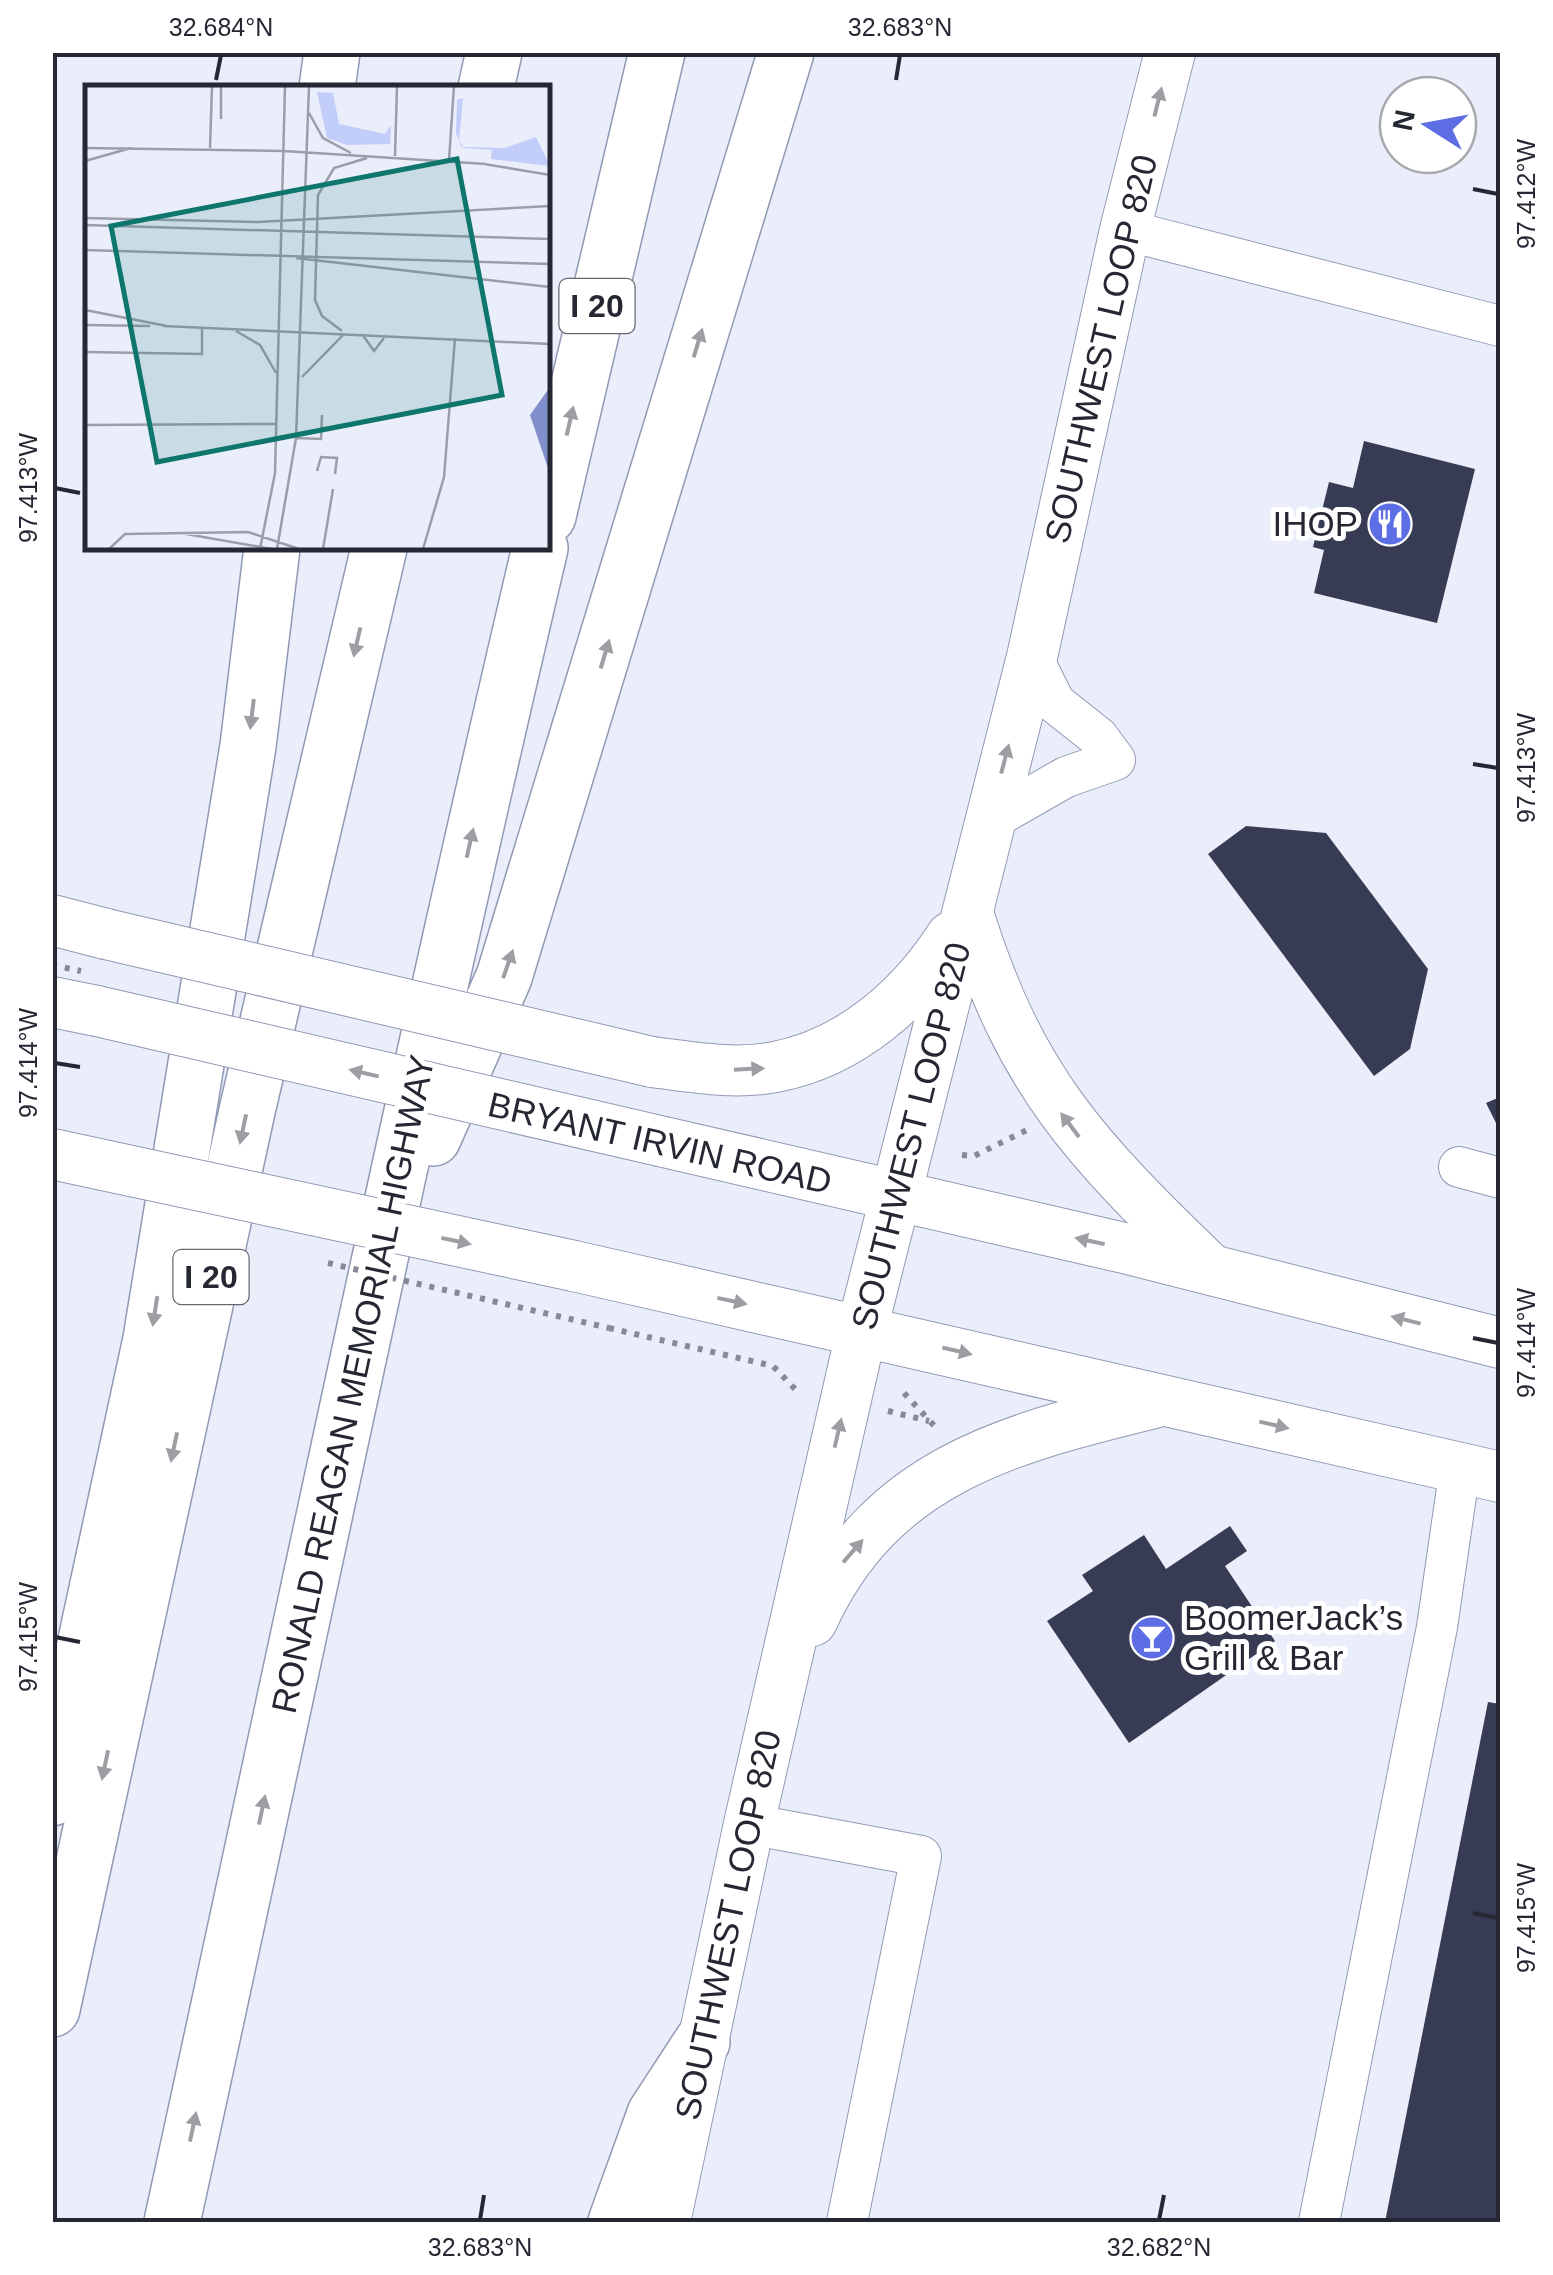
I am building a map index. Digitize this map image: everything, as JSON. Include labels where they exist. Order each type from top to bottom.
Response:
[{"type":"highway","points":[[328,85],[332,52]]},
{"type":"highway","points":[[487,85],[494,52]]},
{"type":"highway","name":"I 20","points":[[550,507],[657,52]]},
{"type":"highway","points":[[386,1246],[504,977],[786,52]]},
{"type":"highway","points":[[52,1798],[151,1339],[248,746],[272,550]]},
{"type":"highway","name":"I 20","points":[[52,2009],[247,1111],[379,550]]},
{"type":"highway","name":"RONALD REAGAN MEMORIAL HIGHWAY","points":[[172,2222],[386,1246],[445,951],[540,550]]},
{"type":"highway","points":[[616,2222],[654,2114],[702,2042]]},
{"type":"main road","name":"SOUTHWEST LOOP 820","points":[[665,2222],[749,1824],[862,1329],[1032,657],[1125,230],[1170,52]]},
{"type":"main road","points":[[52,920],[652,1062],[718,1070],[775,1068],[828,1050],[882,1017],[925,978],[968,912]]},
{"type":"main road","points":[[968,912],[991,990],[1048,1095],[1104,1164],[1211,1271]]},
{"type":"main road","name":"BRYANT IRVIN ROAD","points":[[75,1006],[1211,1271],[1500,1343]]},
{"type":"main road","points":[[52,1154],[862,1329],[1480,1472]]},
{"type":"main road","points":[[777,1699],[834,1574],[893,1511],[938,1478],[981,1454],[1036,1432],[1166,1400]]},
{"type":"street","points":[[1125,230],[1500,326]]},
{"type":"street","points":[[989,821],[1066,777],[1115,760],[1098,737],[1054,703],[1032,657]]},
{"type":"street","points":[[1459,1167],[1500,1178]]},
{"type":"street","points":[[1319,2222],[1437,1627],[1480,1472]]},
{"type":"street","points":[[749,1824],[922,1856],[847,2222]]},
{"type":"path","points":[[962,1155],[974,1156],[1036,1124]]},
{"type":"path","points":[[610,1328],[773,1366],[796,1390]]},
{"type":"path","points":[[904,1392],[949,1442]]},
{"type":"path","points":[[888,1411],[930,1421]]},
{"type":"building","name":"IHOP","points":[[1364,441],[1475,469],[1437,623],[1314,593],[1324,550],[1313,547],[1329,482],[1353,488]]},
{"type":"building","points":[[1246,826],[1326,833],[1428,969],[1410,1049],[1374,1076],[1208,854]]},
{"type":"building","points":[[1500,1097],[1500,1131],[1486,1103]]},
{"type":"building","points":[[1230,1526],[1247,1551],[1225,1566],[1275,1641],[1129,1743],[1047,1621],[1093,1591],[1082,1575],[1144,1535],[1166,1569]]},
{"type":"building","points":[[1488,1702],[1500,1704],[1500,2222],[1385,2222]]},
{"type":"place","name":"IHOP","points":[[1390,524]]},
{"type":"place","name":"BoomerJack’s Grill & Bar","points":[[1152,1638]]}]
